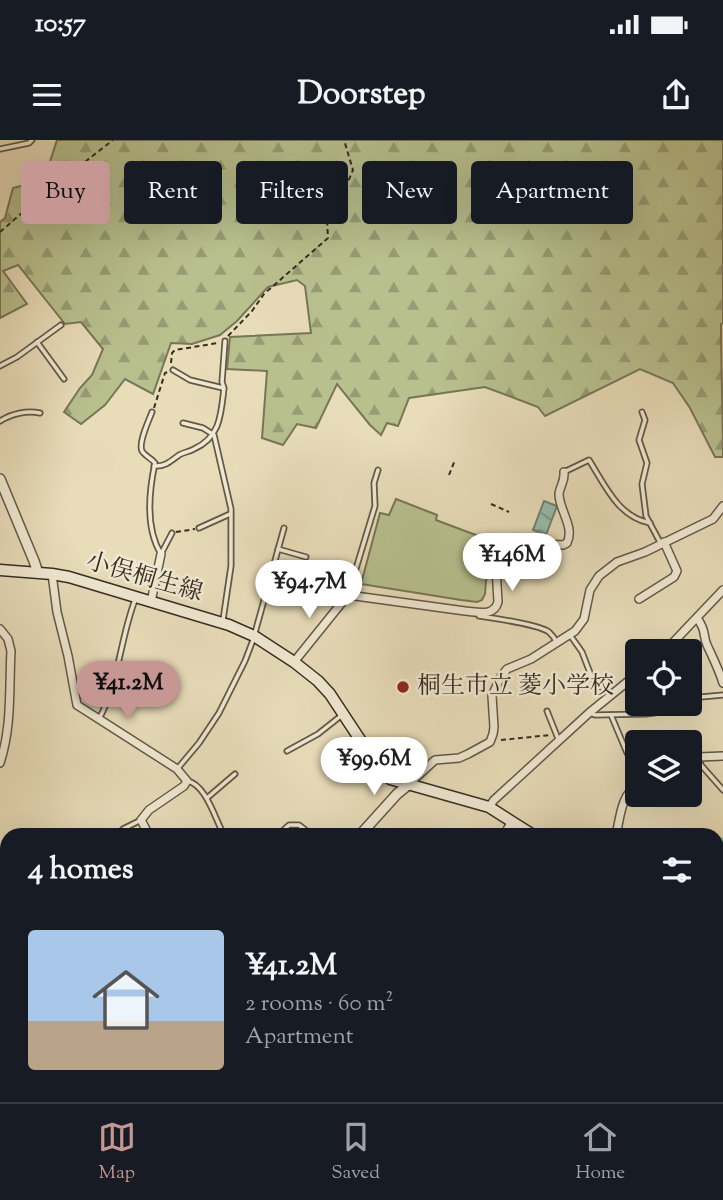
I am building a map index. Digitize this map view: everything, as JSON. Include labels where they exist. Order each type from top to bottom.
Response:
[{"type":"main road","name":"小俣桐生線","points":[[0,570],[52,574],[76,579],[222,623],[254,636],[294,662],[326,690],[380,771],[390,779],[489,807],[522,828]]},
{"type":"street","points":[[294,662],[348,595],[492,612],[498,602],[495,549],[530,543],[567,543],[570,535],[559,494],[565,480],[564,472]]},
{"type":"street","points":[[0,478],[38,573]]},
{"type":"street","points":[[366,828],[401,789],[435,760],[459,758],[483,747],[491,740],[494,727],[492,696],[502,674],[570,635],[584,619],[590,590],[600,576],[617,562],[713,519],[723,506]]},
{"type":"street","points":[[639,599],[676,574],[663,543]]},
{"type":"street","points":[[151,602],[160,554]]},
{"type":"street","points":[[52,574],[57,612],[77,705],[177,769],[187,781],[184,786],[149,810],[141,820],[145,828]]},
{"type":"street","points":[[677,639],[723,590]]},
{"type":"street","points":[[697,618],[704,627],[706,644],[723,683]]},
{"type":"street","points":[[0,629],[8,639],[11,651],[8,730],[0,763]]},
{"type":"street","points":[[489,807],[557,738],[625,683]]},
{"type":"street","points":[[702,757],[723,756]]},
{"type":"street","points":[[618,828],[625,799]]},
{"type":"street","points":[[508,828],[512,821]]},
{"type":"lane","points":[[0,149],[32,140]]},
{"type":"lane","points":[[0,366],[61,325]]},
{"type":"lane","points":[[154,466],[160,467],[172,461],[197,448],[214,435],[224,388],[222,382],[225,341]]},
{"type":"lane","points":[[37,342],[64,379]]},
{"type":"lane","points":[[173,370],[190,380],[224,388]]},
{"type":"lane","points":[[152,412],[141,442],[141,450],[154,460],[150,512],[153,535],[160,554]]},
{"type":"lane","points":[[642,412],[645,420],[639,440],[647,463],[642,484],[646,516],[663,543]]},
{"type":"lane","points":[[0,421],[16,414],[40,413]]},
{"type":"lane","points":[[183,423],[203,428],[214,435],[232,509],[231,566],[222,623]]},
{"type":"lane","points":[[564,472],[589,460],[622,509],[637,521],[650,523]]},
{"type":"lane","points":[[348,595],[376,506],[374,483],[378,470]]},
{"type":"lane","points":[[199,528],[230,514]]},
{"type":"lane","points":[[177,769],[199,743],[219,712],[245,661],[284,528]]},
{"type":"lane","points":[[160,554],[172,533]]},
{"type":"lane","points":[[278,549],[306,557]]},
{"type":"lane","points":[[99,719],[116,676],[136,598]]},
{"type":"lane","points":[[466,611],[549,632],[557,643]]},
{"type":"lane","points":[[570,635],[583,652],[592,678],[610,695]]},
{"type":"lane","points":[[702,697],[723,695]]},
{"type":"lane","points":[[547,711],[557,738]]},
{"type":"lane","points":[[589,713],[625,714]]},
{"type":"lane","points":[[287,751],[318,734],[342,715]]},
{"type":"lane","points":[[611,715],[625,748]]},
{"type":"lane","points":[[702,766],[723,790]]},
{"type":"lane","points":[[207,798],[235,774]]},
{"type":"lane","points":[[187,781],[195,782],[207,798],[221,828]]},
{"type":"lane","points":[[125,828],[141,820]]},
{"type":"lane","points":[[286,828],[289,825],[299,825],[303,828]]},
{"type":"path","points":[[0,232],[113,140]]},
{"type":"path","points":[[173,370],[171,357],[175,350],[225,341],[264,294],[328,239],[327,220],[339,203],[353,170],[344,140]]},
{"type":"path","points":[[152,412],[165,373]]},
{"type":"path","points":[[449,475],[454,460]]},
{"type":"path","points":[[491,504],[509,512]]},
{"type":"path","points":[[172,533],[199,528]]},
{"type":"path","points":[[491,740],[557,738]]},
{"type":"green space","points":[[57,140],[723,140],[723,457],[715,457],[690,408],[673,383],[640,369],[545,416],[538,407],[485,387],[409,398],[398,426],[387,423],[381,435],[337,384],[316,428],[297,424],[283,445],[262,438],[267,371],[227,369],[230,337],[311,333],[305,286],[297,280],[268,287],[237,321],[220,335],[192,344],[171,343],[153,394],[125,379],[105,405],[81,424],[64,412],[92,375],[103,349],[81,322],[65,324],[18,265],[3,271],[27,304],[0,318],[0,222],[5,218],[13,188],[21,186],[21,224],[110,224],[110,161],[50,161]]},
{"type":"green space","points":[[396,499],[437,515],[436,520],[489,540],[485,594],[482,600],[461,600],[361,584],[380,513],[389,515]]},
{"type":"water","points":[[544,501],[557,506],[546,535],[533,530]]},
{"type":"place","name":"桐生市立 菱小学校","points":[[403,687]]}]
